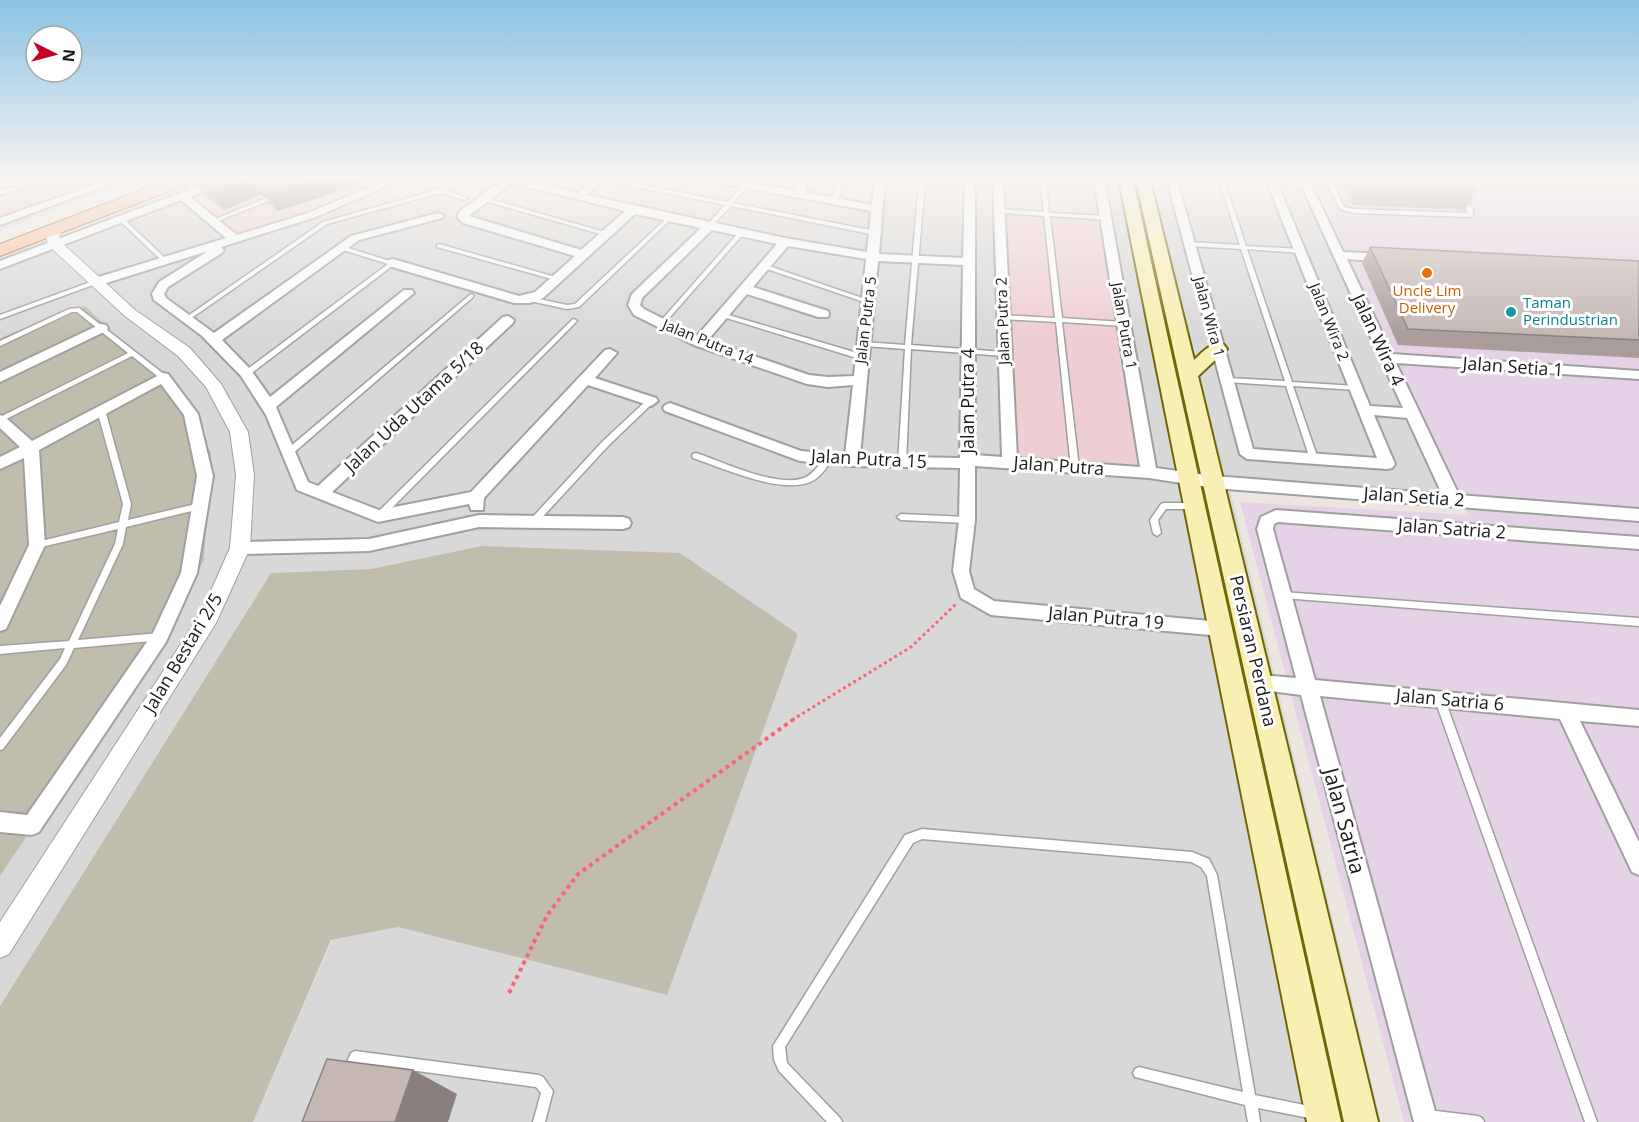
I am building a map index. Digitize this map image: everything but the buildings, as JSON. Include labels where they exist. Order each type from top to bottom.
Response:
[{"type":"main road","points":[[0,241],[23,232]]},
{"type":"main road","points":[[0,250],[23,241],[64,232]]},
{"type":"main road","name":"Persiaran Perdana","points":[[1144,232],[1202,480],[1260,683],[1361,1122]]},
{"type":"main road","name":"Persiaran Perdana","points":[[1147,232],[1189,374],[1202,480],[1196,506],[1323,1118]]},
{"type":"main road","points":[[1189,374],[1218,349]]},
{"type":"street","points":[[0,265],[57,235],[68,232]]},
{"type":"street","points":[[227,232],[235,240]]},
{"type":"street","points":[[96,282],[259,232]]},
{"type":"street","points":[[215,339],[355,238],[376,232]]},
{"type":"street","points":[[506,232],[584,255]]},
{"type":"street","name":"Jalan Putra 14","points":[[702,232],[636,297],[634,305],[639,312],[699,342],[807,379],[859,380]]},
{"type":"street","points":[[744,232],[874,257],[969,262]]},
{"type":"street","name":"Jalan Putra 4","points":[[967,593],[961,571],[967,520],[969,232]]},
{"type":"street","name":"Jalan Putra 2","points":[[1000,232],[1002,316],[1010,463]]},
{"type":"street","name":"Jalan Putra 1","points":[[1108,232],[1149,473]]},
{"type":"street","name":"Jalan Wira 1","points":[[1187,232],[1247,454],[1314,459]]},
{"type":"street","name":"Jalan Wira 2","points":[[1297,232],[1300,251],[1387,464],[1314,459]]},
{"type":"street","name":"Jalan Wira 4","points":[[1323,232],[1339,255],[1453,500]]},
{"type":"street","name":"Jalan Putra 5","points":[[852,461],[875,233]]},
{"type":"street","points":[[393,262],[518,300],[530,299],[557,279],[606,234]]},
{"type":"street","name":"Jalan Bestari 2/5","points":[[0,945],[209,617],[240,548],[245,475],[239,432],[213,384],[184,352],[130,313],[96,282],[57,235]]},
{"type":"street","points":[[699,342],[785,242]]},
{"type":"street","points":[[218,250],[163,285],[158,294],[160,300],[215,339],[247,373],[268,406],[302,486],[378,516],[476,497],[610,353]]},
{"type":"street","points":[[1339,255],[1396,259]]},
{"type":"street","points":[[745,288],[823,314]]},
{"type":"street","points":[[268,406],[408,293]]},
{"type":"street","name":"Jalan Uda Utama 5/18","points":[[320,494],[508,320]]},
{"type":"street","points":[[0,378],[101,328]]},
{"type":"street","name":"Jalan Setia 1","points":[[1387,358],[1639,375]]},
{"type":"street","points":[[0,464],[163,377],[191,414],[205,476],[189,573],[160,637],[32,825],[0,822]]},
{"type":"street","points":[[587,380],[651,401]]},
{"type":"street","name":"Jalan Putra 15","points":[[670,408],[800,456],[902,463],[968,462]]},
{"type":"street","points":[[1365,410],[1412,413]]},
{"type":"street","points":[[0,420],[31,448],[37,544],[0,624]]},
{"type":"street","name":"Jalan Putra","points":[[968,462],[1149,473],[1202,480]]},
{"type":"street","name":"Jalan Setia 2","points":[[1202,480],[1639,515]]},
{"type":"street","points":[[476,497],[479,521]]},
{"type":"street","name":"Jalan Satria 2","points":[[1267,520],[1276,516],[1638,545]]},
{"type":"street","name":"Jalan Satria","points":[[1267,520],[1265,529],[1282,595],[1425,1119]]},
{"type":"street","points":[[240,548],[369,545],[479,521],[623,523]]},
{"type":"street","name":"Jalan Putra 19","points":[[967,593],[992,608],[1221,629]]},
{"type":"street","name":"Jalan Satria 6","points":[[1260,683],[1639,718]]},
{"type":"street","points":[[1566,711],[1632,837],[1639,865]]},
{"type":"lane","points":[[135,232],[164,260]]},
{"type":"lane","points":[[188,318],[312,232]]},
{"type":"lane","points":[[600,232],[606,234]]},
{"type":"lane","points":[[530,299],[567,307],[577,306],[655,232]]},
{"type":"lane","points":[[661,324],[742,232]]},
{"type":"lane","points":[[902,463],[917,232]]},
{"type":"lane","points":[[1050,232],[1075,468]]},
{"type":"lane","points":[[1239,232],[1314,459]]},
{"type":"lane","points":[[1190,244],[1300,251]]},
{"type":"lane","points":[[439,246],[557,279]]},
{"type":"lane","points":[[342,248],[393,262]]},
{"type":"lane","points":[[247,373],[393,262]]},
{"type":"lane","points":[[763,266],[869,302]]},
{"type":"lane","points":[[0,317],[96,282]]},
{"type":"lane","points":[[288,453],[471,296]]},
{"type":"lane","points":[[0,344],[71,310],[80,310],[163,377]]},
{"type":"lane","points":[[722,315],[863,351],[908,347],[1004,354]]},
{"type":"lane","points":[[1002,316],[1123,324]]},
{"type":"lane","points":[[378,516],[574,321]]},
{"type":"lane","points":[[0,420],[133,353]]},
{"type":"lane","points":[[1227,380],[1356,388]]},
{"type":"lane","points":[[533,522],[605,444],[651,401]]},
{"type":"lane","points":[[0,746],[63,662],[119,544],[128,504],[101,410]]},
{"type":"lane","points":[[696,456],[777,482],[805,481],[821,471],[828,459]]},
{"type":"lane","points":[[37,544],[200,506]]},
{"type":"lane","points":[[1156,533],[1154,520],[1164,506],[1196,506]]},
{"type":"lane","points":[[901,517],[967,520]]},
{"type":"lane","points":[[1282,595],[1639,622]]},
{"type":"lane","points":[[0,650],[160,637]]},
{"type":"lane","points":[[1440,699],[1591,1122]]},
{"type":"lane","points":[[836,1122],[783,1067],[779,1046],[909,839],[922,834],[1192,857],[1204,863],[1212,875],[1254,1122]]},
{"type":"lane","points":[[346,1078],[355,1057],[539,1081],[547,1091],[539,1122]]},
{"type":"lane","points":[[1139,1073],[1323,1118]]},
{"type":"lane","points":[[1425,1119],[1478,1122]]},
{"type":"path","points":[[509,993],[548,914],[578,874],[807,709],[911,647],[967,593]]},
{"type":"shaded area","points":[[61,232],[1611,232],[1470,494],[1228,481],[1381,1122],[253,1122],[332,940],[398,927],[667,995],[481,546],[371,569],[271,573],[0,1006],[0,876],[183,603],[85,306],[0,338],[0,256]]},
{"type":"shaded area","points":[[234,232],[250,232],[238,236]]},
{"type":"shaded area","points":[[996,232],[1113,232],[1157,477],[1004,466]]},
{"type":"shaded area","points":[[1340,232],[1639,232],[1639,1122],[1404,1122],[1240,502],[1468,515]]},
{"type":"shaded area","points":[[85,306],[164,381],[211,453],[204,559],[183,603],[0,876],[0,338]]},
{"type":"shaded area","points":[[481,546],[680,553],[798,634],[667,995],[398,927],[331,940],[253,1122],[0,1122],[0,1006],[271,573],[371,569]]},
{"type":"place","name":"Uncle Lim Delivery","points":[[1427,273]]},
{"type":"place","name":"Taman Perindustrian","points":[[1511,312]]}]
